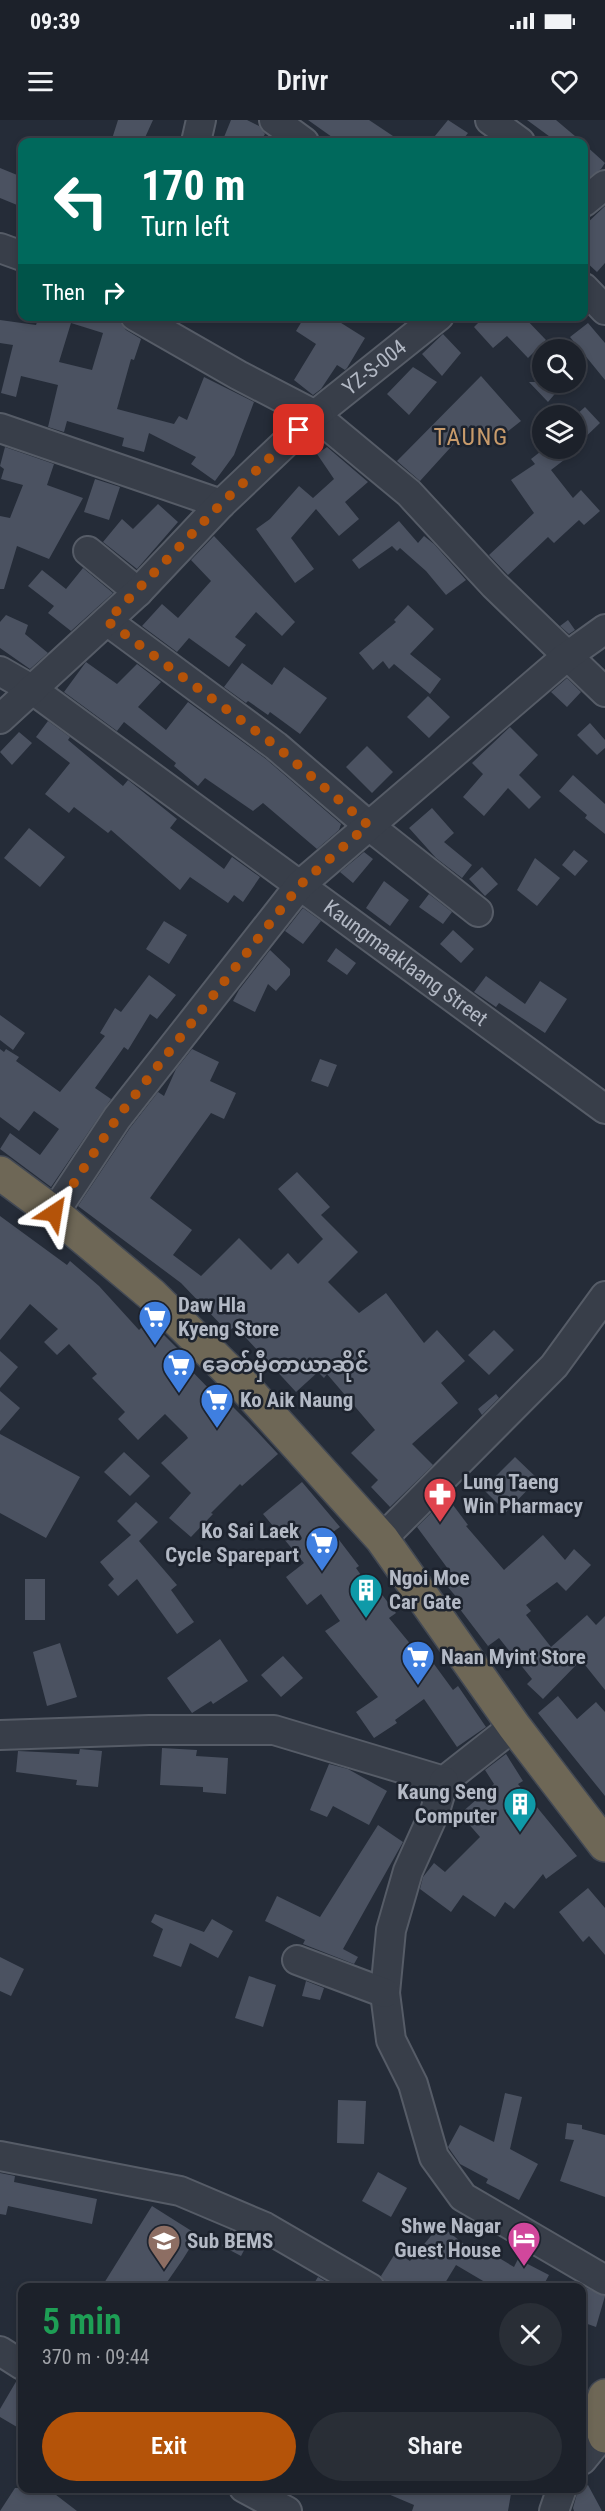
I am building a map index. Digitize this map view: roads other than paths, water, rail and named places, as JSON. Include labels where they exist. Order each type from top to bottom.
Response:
[{"type":"highway","points":[[0,1173],[54,1213],[160,1303],[241,1383],[382,1539],[514,1726],[605,1845]]},
{"type":"street","points":[[197,138],[201,120]]},
{"type":"street","points":[[274,120],[299,138]]},
{"type":"street","points":[[490,120],[515,138]]},
{"type":"street","points":[[0,248],[18,255]]},
{"type":"street","points":[[588,292],[605,310]]},
{"type":"street","points":[[148,321],[238,375],[315,415],[410,493],[494,585],[566,657],[605,692]]},
{"type":"street","name":"YZ-S-004","points":[[0,719],[138,592],[221,504],[315,415],[433,321]]},
{"type":"street","points":[[0,428],[221,504]]},
{"type":"street","points":[[88,551],[138,592]]},
{"type":"street","points":[[107,621],[276,746],[368,825],[478,912]]},
{"type":"street","points":[[54,1213],[117,1118],[300,885],[566,657],[605,629]]},
{"type":"street","name":"Kaungmaaklaang Street","points":[[0,671],[33,690],[605,1109]]},
{"type":"street","points":[[382,1539],[554,1366],[605,1296]]},
{"type":"street","points":[[514,1726],[444,1781],[435,1811],[408,1871],[391,1930],[385,1993],[392,2040],[413,2084],[434,2157],[463,2197],[605,2280]]},
{"type":"street","points":[[0,1735],[149,1730],[274,1730],[444,1781]]},
{"type":"street","points":[[297,1960],[385,1993]]},
{"type":"street","points":[[0,2156],[180,2191],[265,2227],[361,2283]]},
{"type":"street","points":[[0,2351],[18,2362]]},
{"type":"street","points":[[586,2450],[599,2418]]},
{"type":"street","points":[[253,2493],[287,2511]]},
{"type":"street","points":[[554,2511],[560,2493]]},
{"type":"place","name":"Daw Hla Kyeng Store","points":[[155,1346]]},
{"type":"place","name":"ခေတ်မှီတာယာဆိုင်","points":[[179,1394]]},
{"type":"place","name":"Ko Aik Naung","points":[[217,1429]]},
{"type":"place","name":"Lung Taeng Win Pharmacy","points":[[440,1523]]},
{"type":"place","name":"Ko Sai Laek Cycle Sparepart","points":[[322,1572]]},
{"type":"place","name":"Ngoi Moe Car Gate","points":[[366,1619]]},
{"type":"place","name":"Naan Myint Store","points":[[418,1686]]},
{"type":"place","name":"Kaung Seng Computer","points":[[520,1833]]},
{"type":"place","name":"Shwe Nagar Guest House","points":[[524,2267]]},
{"type":"place","name":"Sub BEMS","points":[[164,2270]]},
{"type":"district","name":"TAUNG","points":[[471,437]]}]
